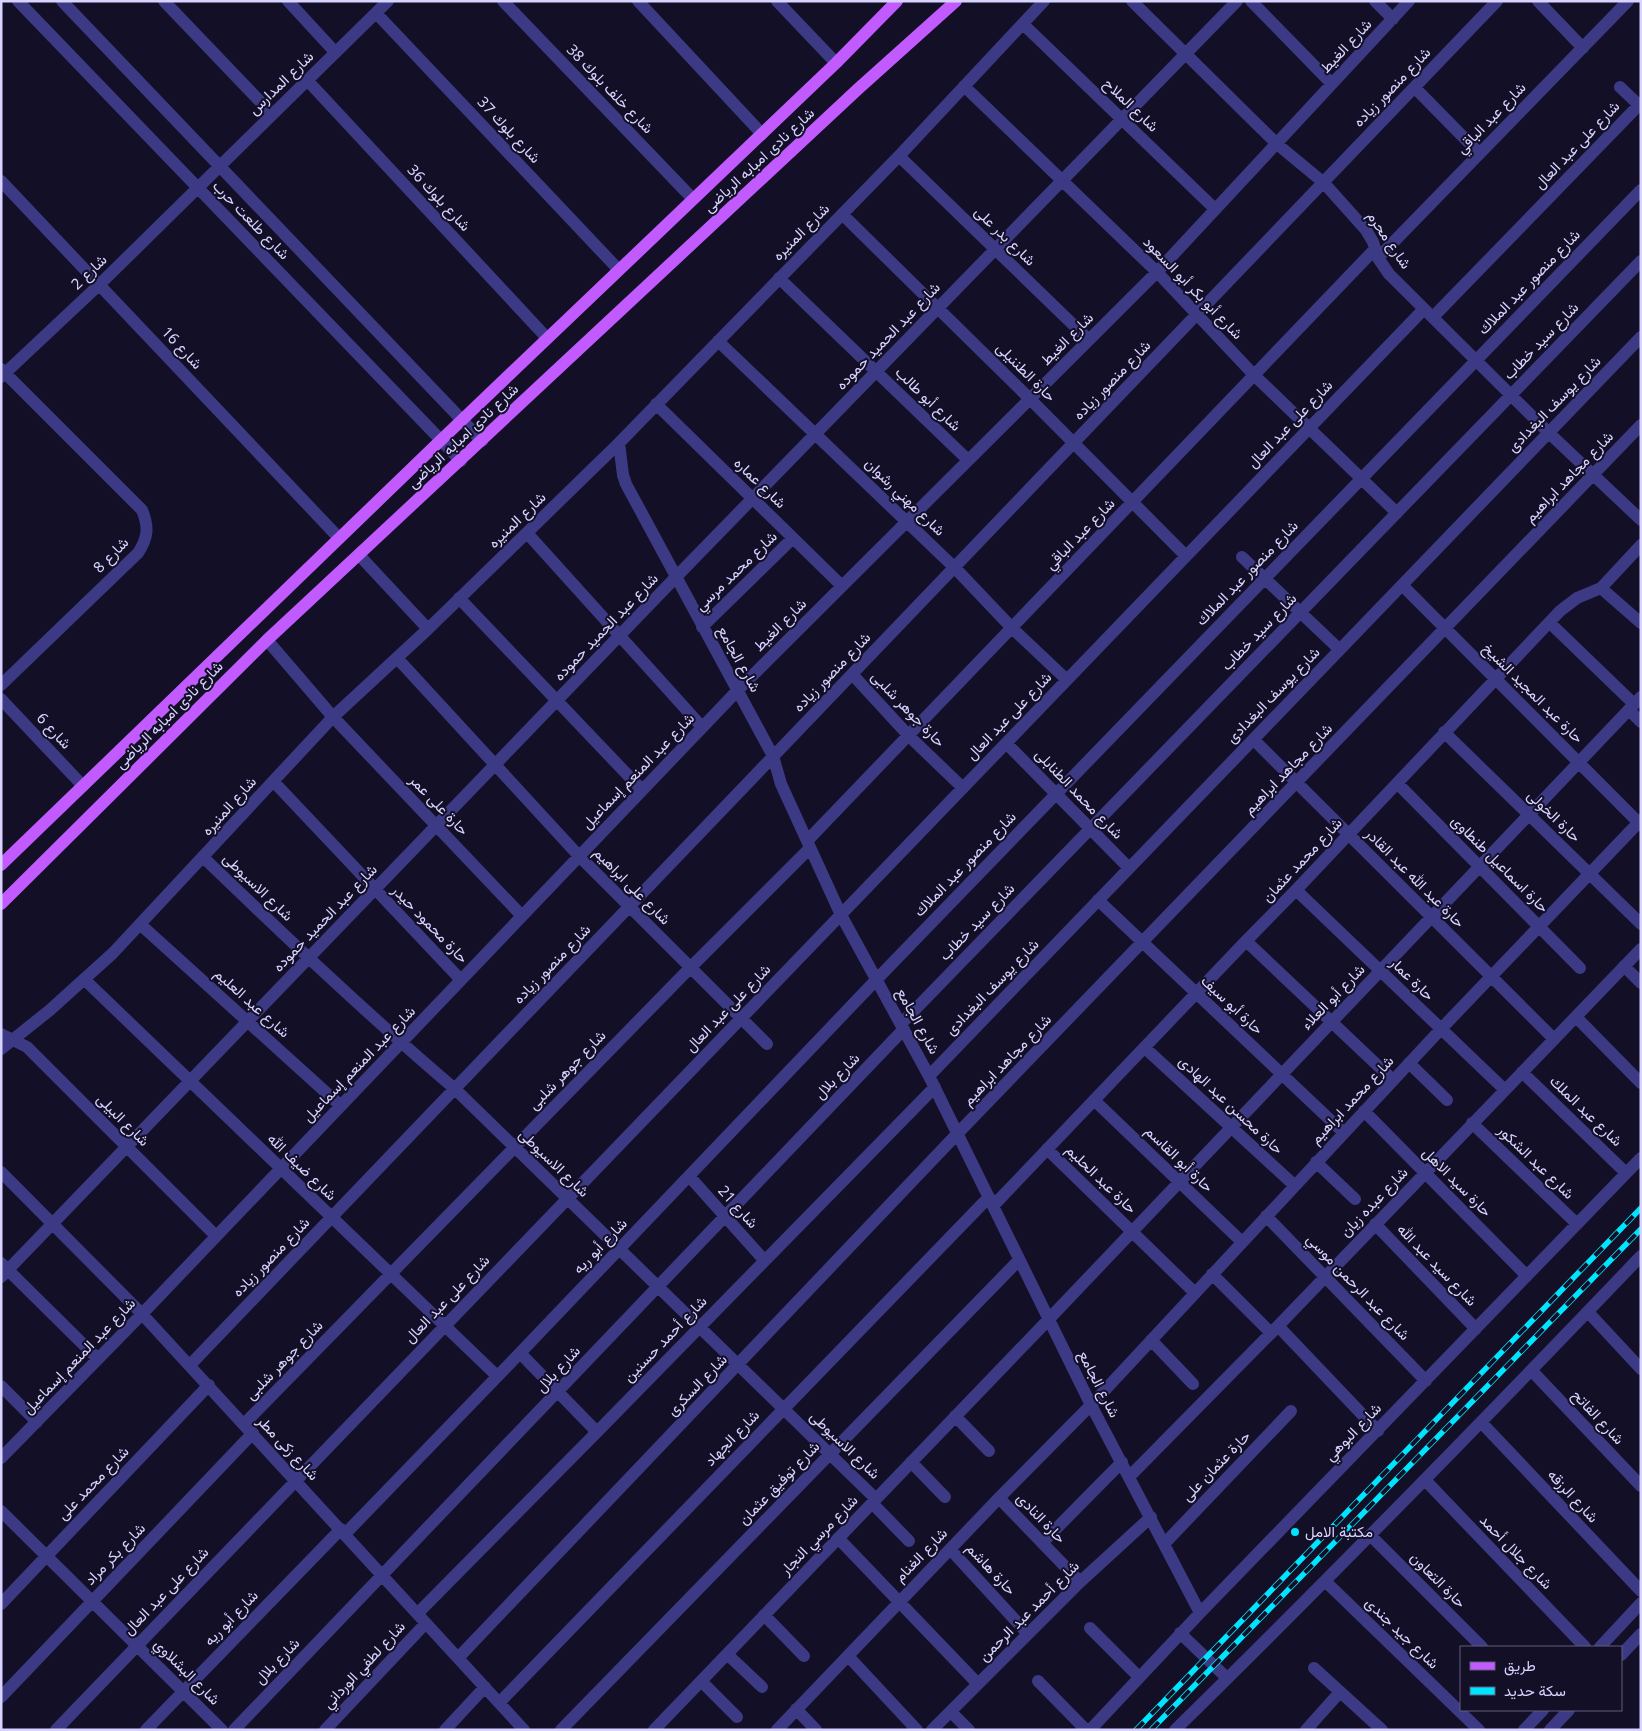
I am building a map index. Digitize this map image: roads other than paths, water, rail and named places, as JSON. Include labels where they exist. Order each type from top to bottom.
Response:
[{"type":"main road","name":"شارع نادى امبابه الرياضى","points":[[1,865],[618,269],[836,64],[897,1]]},
{"type":"main road","name":"شارع نادى امبابه الرياضى","points":[[1,904],[268,640],[956,1]]},
{"type":"street","name":"شارع طلعت حرب","points":[[18,1],[461,461]]},
{"type":"street","name":"شارع طلعت حرب","points":[[62,1],[482,442]]},
{"type":"street","points":[[164,1],[272,114]]},
{"type":"street","points":[[288,1],[335,52]]},
{"type":"street","name":"شارع المدارس","points":[[198,188],[388,1]]},
{"type":"street","name":"شارع خلف بلوك 38","points":[[503,1],[693,199]]},
{"type":"street","points":[[638,1],[762,134]]},
{"type":"street","points":[[777,1],[836,64]]},
{"type":"street","name":"شارع المنيره","points":[[1,1049],[7,1036],[50,1010],[85,980],[141,925],[333,717],[428,629],[619,443],[899,156],[1044,1]]},
{"type":"street","name":"شارع محرم","points":[[1132,1],[1277,144],[1324,183],[1366,230],[1390,274],[1641,520]]},
{"type":"street","name":"شارع عبد الحميد حموده","points":[[4,1270],[53,1224],[676,577],[1237,1]]},
{"type":"street","points":[[1251,1],[1332,84]]},
{"type":"street","points":[[1375,1],[1393,18]]},
{"type":"street","name":"شارع الغيط","points":[[738,690],[1157,272],[1409,1]]},
{"type":"street","name":"شارع منصور زياده","points":[[190,1365],[1497,1]]},
{"type":"street","points":[[1538,1],[1583,48]]},
{"type":"street","name":"شارع عبد الباقي","points":[[809,844],[909,736],[1254,375],[1479,153],[1628,1]]},
{"type":"street","name":"شارع بلوك 37","points":[[376,12],[618,269]]},
{"type":"street","name":"شارع الملاح","points":[[1023,24],[1215,209]]},
{"type":"street","name":"شارع بلوك 36","points":[[307,80],[547,338]]},
{"type":"street","name":"شارع أبو بكر أبو السعود","points":[[964,86],[1157,272],[1254,375],[1397,513]]},
{"type":"street","points":[[1620,87],[1640,105]]},
{"type":"street","points":[[1415,88],[1479,153]]},
{"type":"street","name":"شارع على عبد العال","points":[[56,1730],[1309,428],[1429,313],[1640,105]]},
{"type":"street","name":"شارع بدر على","points":[[899,156],[1089,340]]},
{"type":"street","name":"شارع 16","points":[[1,181],[339,538]]},
{"type":"street","name":"شارع 2","points":[[3,373],[100,284],[198,188]]},
{"type":"street","name":"شارع منصور عبد الملاك","points":[[877,979],[1641,190]]},
{"type":"street","name":"حارة الطننيلى","points":[[842,214],[1186,556]]},
{"type":"street","name":"شارع سيد خطاب","points":[[903,1027],[1090,829],[1641,262]]},
{"type":"street","name":"شارع أبو طالب","points":[[779,278],[968,460]]},
{"type":"street","name":"شارع يوسف البغدادى","points":[[932,1081],[1098,900],[1641,337]]},
{"type":"street","name":"شارع مهني رشوان","points":[[718,341],[907,522],[1012,628],[1067,680]]},
{"type":"street","name":"شارع 8","points":[[1,685],[138,553],[144,544],[148,532],[147,521],[142,510],[3,373]]},
{"type":"street","name":"شارع عماره","points":[[656,404],[842,586]]},
{"type":"street","name":"شارع مجاهد ابراهيم","points":[[958,1134],[1641,425]]},
{"type":"street","name":"شارع الجامع","points":[[619,443],[626,484],[772,756],[780,784],[842,915],[932,1081],[1091,1405],[1130,1476],[1200,1613]]},
{"type":"street","points":[[527,533],[702,727]]},
{"type":"street","name":"شارع محمد مرسي","points":[[702,627],[793,538]]},
{"type":"street","name":"شارع محمد عثمان","points":[[991,1202],[1048,1149],[1560,611],[1577,598],[1601,588],[1641,545]]},
{"type":"street","points":[[359,555],[428,629]]},
{"type":"street","points":[[1242,557],[1339,649]]},
{"type":"street","name":"حارة عبد المجيد الشيخ","points":[[1402,585],[1640,822]]},
{"type":"street","points":[[1601,588],[1641,623]]},
{"type":"street","points":[[459,598],[642,790]]},
{"type":"street","points":[[1550,623],[1635,704],[1641,722]]},
{"type":"street","name":"حارة على عمر","points":[[268,640],[333,717],[522,916]]},
{"type":"street","name":"شارع على ابراهيم","points":[[397,658],[579,856],[767,1044]]},
{"type":"street","name":"حارة جوهر شلبى","points":[[852,674],[909,736],[962,788]]},
{"type":"street","name":"شارع عبد المنعم إسماعيل","points":[[1,1458],[142,1314],[738,690]]},
{"type":"street","name":"شارع 6","points":[[1,699],[83,786]]},
{"type":"street","name":"شارع أبو العلاء","points":[[1049,1320],[1635,704]]},
{"type":"street","name":"حارة الخولى","points":[[1444,732],[1641,924]]},
{"type":"street","name":"حارة عبد الله عبد القادر","points":[[1254,740],[1554,1039]]},
{"type":"street","name":"شارع محمد الطنابلى","points":[[1006,743],[1129,868]]},
{"type":"street","name":"حارة محمود حيدر","points":[[273,781],[461,980]]},
{"type":"street","name":"حارة اسماعيل طنطاوى","points":[[1397,783],[1580,968]]},
{"type":"street","name":"شارع محمد ابراهيم","points":[[1091,1405],[1441,1029],[1640,822]]},
{"type":"street","name":"شارع جوهر شلبى","points":[[249,1429],[391,1274],[809,844]]},
{"type":"street","name":"شارع الاسيوطى","points":[[204,858],[308,959],[455,1089],[515,1147],[784,1408],[830,1454],[909,1541]]},
{"type":"street","name":"حارة عمار","points":[[1296,890],[1504,1090]]},
{"type":"street","name":"حارة أبو سيف","points":[[1098,900],[1344,1133]]},
{"type":"street","name":"شارع عبد العليم","points":[[141,925],[341,1106]]},
{"type":"street","points":[[1246,941],[1393,1080]]},
{"type":"street","name":"شارع عبده زيان","points":[[1130,1476],[1641,948]]},
{"type":"street","points":[[1624,966],[1641,983]]},
{"type":"street","name":"شارع أبو ريه","points":[[146,1730],[520,1353],[877,979]]},
{"type":"street","name":"شارع ضيف الله","points":[[85,980],[497,1376]]},
{"type":"street","points":[[1576,1017],[1641,1083]]},
{"type":"street","name":"شارع بلال","points":[[234,1730],[558,1393],[903,1027]]},
{"type":"street","name":"شارع البيلى","points":[[7,1036],[27,1047],[216,1236]]},
{"type":"street","name":"حارة محسن عبد الهادى","points":[[1145,1048],[1294,1186]]},
{"type":"street","points":[[1409,1063],[1447,1100]]},
{"type":"street","name":"شارع عبد الملك","points":[[1522,1072],[1626,1173]]},
{"type":"street","name":"شارع أحمد حسنين","points":[[418,1613],[700,1327],[932,1081]]},
{"type":"street","name":"حارة أبو القاسم","points":[[1094,1100],[1242,1242]]},
{"type":"street","name":"حارة سيد الاهل","points":[[1364,1111],[1527,1276]]},
{"type":"street","name":"شارع عبد الشكور","points":[[1472,1123],[1578,1224]]},
{"type":"street","name":"شارع السكرى","points":[[458,1658],[958,1134]]},
{"type":"street","name":"حارة عبد الحليم","points":[[1048,1149],[1195,1293]]},
{"type":"street","name":"شارع البوهي","points":[[1088,1730],[1641,1158]]},
{"type":"street","points":[[1316,1162],[1355,1200]]},
{"type":"street","name":"شارع زكى مطر","points":[[1,1172],[142,1314],[209,1385],[524,1730]]},
{"type":"street","name":"شارع 21","points":[[689,1176],[764,1260]]},
{"type":"street","name":"شارع الجهاد","points":[[499,1703],[784,1408],[991,1202]]},
{"type":"street","name":"شارع عبد الرحمن موسي","points":[[1266,1216],[1426,1381]]},
{"type":"street","name":"شارع سيد عبد الله","points":[[1375,1224],[1476,1329]]},
{"type":"street","points":[[1175,1730],[1325,1581],[1641,1256]]},
{"type":"street","name":"شارع توفيق عثمان","points":[[561,1730],[1020,1260]]},
{"type":"street","points":[[4,1270],[98,1359]]},
{"type":"street","points":[[1212,1274],[1274,1329],[1378,1431]]},
{"type":"street","points":[[1588,1312],[1641,1369]]},
{"type":"street","name":"شارع مرسي النجار","points":[[654,1730],[1049,1320]]},
{"type":"street","points":[[1151,1340],[1193,1384]]},
{"type":"street","points":[[520,1353],[597,1432]]},
{"type":"street","name":"شارع الفاتح","points":[[1532,1370],[1641,1486]]},
{"type":"street","name":"شارع محمد على","points":[[1,1604],[209,1385]]},
{"type":"street","points":[[1,1386],[37,1422]]},
{"type":"street","name":"شارع الغنام","points":[[776,1730],[1091,1405]]},
{"type":"street","name":"حارة عثمان على","points":[[1164,1544],[1291,1411]]},
{"type":"street","points":[[956,1416],[989,1451]]},
{"type":"street","name":"شارع الرزقه","points":[[1481,1422],[1641,1592]]},
{"type":"street","name":"شارع بكر مراد","points":[[1,1697],[92,1602],[249,1429]]},
{"type":"street","points":[[911,1462],[945,1497]]},
{"type":"street","points":[[1042,1543],[1122,1462]]},
{"type":"street","name":"شارع جلال أحمد","points":[[1424,1480],[1584,1646]]},
{"type":"street","name":"حارة النادى","points":[[999,1498],[1080,1582]]},
{"type":"street","name":"شارع البشلاوي","points":[[1,1511],[222,1730]]},
{"type":"street","name":"شارع أحمد عبد الرحمن","points":[[932,1730],[1080,1582],[1151,1517]]},
{"type":"street","name":"حارة التعاون","points":[[1370,1535],[1481,1646]]},
{"type":"street","points":[[838,1538],[978,1684]]},
{"type":"street","name":"حارة هاشم","points":[[950,1549],[1028,1634]]},
{"type":"street","name":"شارع جيد جندى","points":[[1325,1581],[1479,1730]]},
{"type":"street","points":[[1601,1646],[1641,1603]]},
{"type":"street","points":[[764,1615],[804,1656]]},
{"type":"street","name":"شارع لطفي الورداني","points":[[326,1730],[426,1623]]},
{"type":"street","points":[[1090,1628],[1139,1677]]},
{"type":"street","points":[[1180,1633],[1228,1678]]},
{"type":"street","points":[[1622,1654],[1641,1634]]},
{"type":"street","points":[[727,1654],[762,1688]]},
{"type":"street","points":[[848,1656],[917,1730]]},
{"type":"street","points":[[1314,1668],[1382,1730]]},
{"type":"street","points":[[700,1681],[737,1717]]},
{"type":"street","points":[[1038,1681],[1088,1730]]},
{"type":"street","points":[[445,1730],[485,1688]]},
{"type":"street","points":[[1306,1730],[1340,1692]]},
{"type":"street","points":[[796,1709],[816,1730]]},
{"type":"street","points":[[1524,1730],[1541,1711]]},
{"type":"street","points":[[1550,1730],[1568,1711]]},
{"type":"street","points":[[950,1712],[968,1730]]},
{"type":"railway","points":[[1136,1730],[1641,1208]]},
{"type":"railway","points":[[1151,1730],[1641,1229]]},
{"type":"place","name":"مكتبة الامل","points":[[1295,1532]]}]
